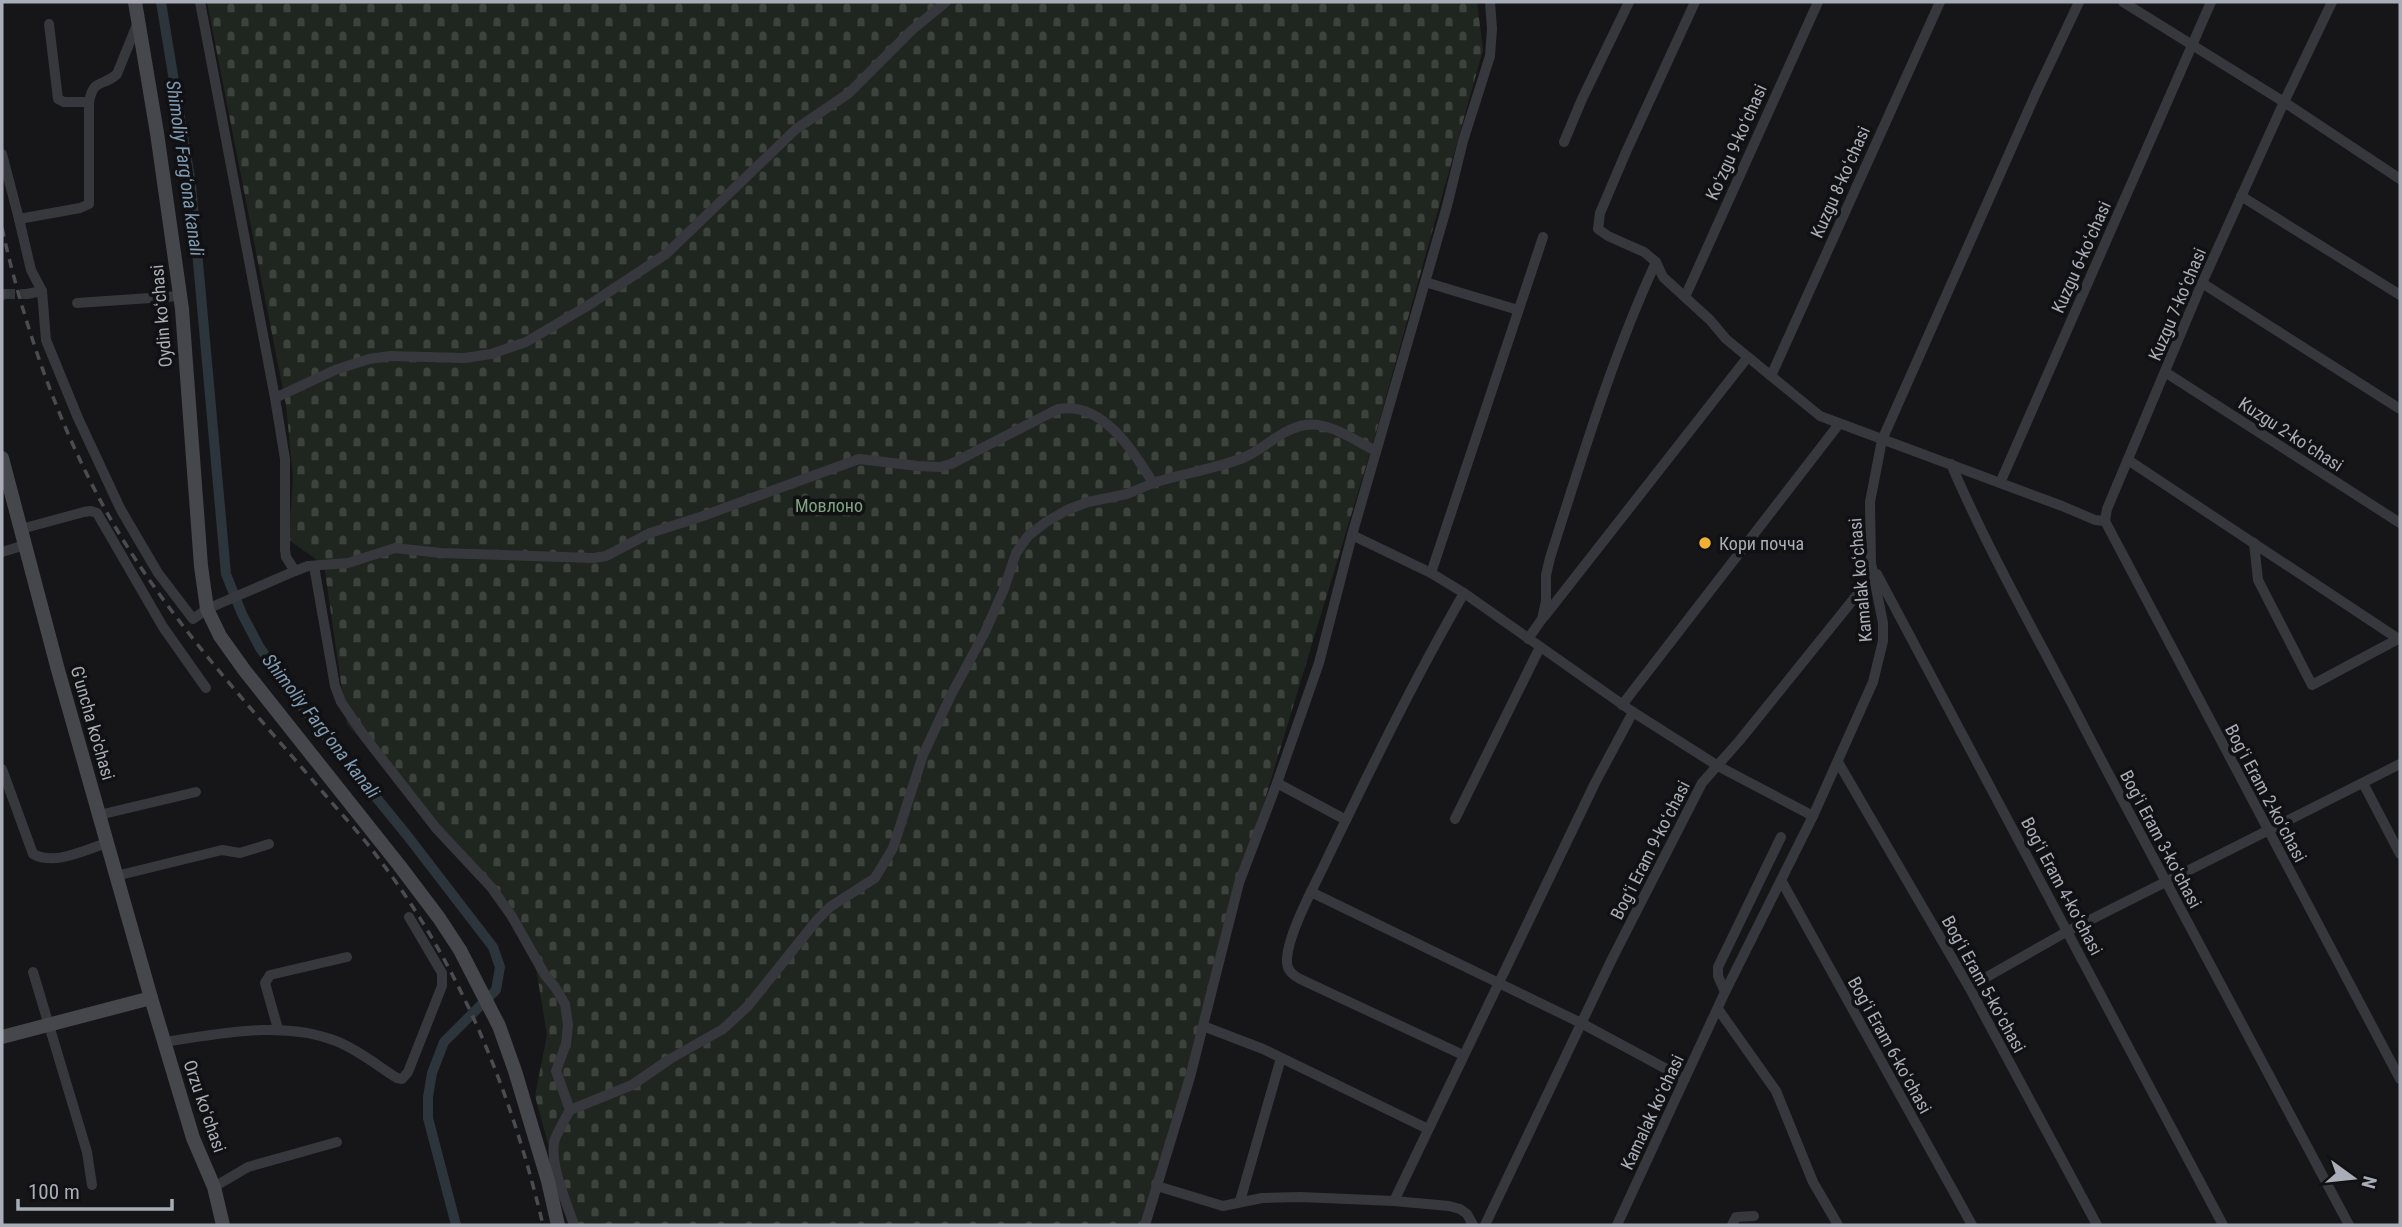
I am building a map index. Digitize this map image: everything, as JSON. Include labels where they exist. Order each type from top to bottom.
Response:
[{"type":"street","name":"Oydin koʻchasi","points":[[135,2],[180,296],[201,566],[212,608]]},
{"type":"street","points":[[200,2],[275,398],[285,459],[285,550],[286,557],[295,571]]},
{"type":"street","points":[[275,398],[335,370],[369,359],[390,356],[464,358],[491,354],[526,342],[579,311],[666,254],[796,129],[849,93],[912,30],[946,2]]},
{"type":"street","points":[[1145,1225],[1190,1077],[1240,883],[1319,663],[1352,535],[1463,141],[1490,56],[1490,2]]},
{"type":"street","points":[[1564,142],[1629,2]]},
{"type":"street","points":[[1695,2],[1600,212],[1598,229],[1644,252],[1657,262],[1663,277],[1747,358],[1820,416],[2095,520],[2105,521]]},
{"type":"street","name":"Koʻzgu 9-koʻchasi","points":[[1685,297],[1818,2]]},
{"type":"street","name":"Kuzgu 8-koʻchasi","points":[[1771,376],[1940,2]]},
{"type":"street","name":"Kamalak koʻchasi","points":[[1617,1225],[1725,992],[1813,816],[1873,682],[1883,641],[1871,563],[1870,502],[1882,440],[2079,2]]},
{"type":"street","points":[[2123,2],[2284,102],[2400,179]]},
{"type":"street","name":"Kuzgu 6-koʻchasi","points":[[2000,482],[2211,2]]},
{"type":"street","name":"Kuzgu 7-koʻchasi","points":[[2105,521],[2107,509],[2202,284],[2332,2]]},
{"type":"street","points":[[19,219],[89,204],[89,102],[93,87],[117,74],[138,22]]},
{"type":"street","points":[[48,24],[58,99],[64,102],[89,102]]},
{"type":"street","points":[[2,154],[31,271],[42,291],[46,340],[78,418],[121,510],[158,573],[192,619],[295,571],[348,562],[395,548],[544,558],[606,556],[650,533],[859,459],[918,466],[940,467],[951,464],[1058,409],[1070,407],[1095,415],[1117,434],[1153,483]]},
{"type":"street","points":[[2241,196],[2400,295]]},
{"type":"street","points":[[1432,573],[1543,237]]},
{"type":"street","points":[[1542,620],[1546,601],[1546,575],[1558,532],[1609,375],[1657,262]]},
{"type":"street","points":[[1425,282],[1518,310]]},
{"type":"street","points":[[2202,284],[2400,409]]},
{"type":"street","points":[[27,294],[42,291]]},
{"type":"street","points":[[77,303],[180,296]]},
{"type":"street","points":[[1528,639],[1747,358]]},
{"type":"street","name":"Kuzgu 2-koʻchasi","points":[[2165,372],[2400,523]]},
{"type":"street","points":[[1622,705],[1839,424]]},
{"type":"street","points":[[574,1225],[558,1176],[554,1148],[555,1139],[570,1110],[632,1085],[670,1059],[723,1029],[748,1006],[830,907],[875,878],[893,848],[923,755],[985,632],[1016,553],[1028,536],[1068,510],[1242,458],[1259,450],[1273,438],[1305,425],[1328,428],[1376,451]]},
{"type":"street","name":"G'uncha ko'chasi","points":[[2,458],[151,998]]},
{"type":"street","points":[[2128,460],[2399,640],[2312,685],[2258,580],[2254,544]]},
{"type":"street","name":"Bogʻi Eram 3-koʻchasi","points":[[1951,464],[1967,501],[2166,883],[2349,1225]]},
{"type":"street","points":[[21,529],[85,512],[97,513],[163,627],[206,688]]},
{"type":"street","name":"Bogʻi Eram 2-koʻchasi","points":[[2105,521],[2400,1079]]},
{"type":"street","points":[[1352,535],[1432,573],[1622,705],[1717,766],[1813,816]]},
{"type":"street","points":[[2,552],[25,545]]},
{"type":"street","name":"Bogʻi Eram 4-koʻchasi","points":[[1871,563],[2223,1225]]},
{"type":"street","points":[[314,566],[337,694],[365,737],[436,828],[491,887],[565,1004],[568,1025],[566,1044],[556,1071],[570,1110]]},
{"type":"street","name":"Bogʻi Eram 9-koʻchasi","points":[[1485,1225],[1581,1023],[1702,783],[1873,575]]},
{"type":"street","points":[[1463,1055],[1300,979],[1290,972],[1286,961],[1311,892],[1436,642],[1464,593]]},
{"type":"street","points":[[212,608],[220,636],[245,671],[439,918],[460,950],[499,1026],[548,1181],[558,1225]]},
{"type":"street","points":[[1455,819],[1539,647]]},
{"type":"street","points":[[1394,1200],[1595,783],[1633,712]]},
{"type":"street","name":"Bogʻi Eram 5-koʻchasi","points":[[1838,762],[1969,987],[2096,1225]]},
{"type":"street","points":[[1969,987],[2068,931],[2400,764]]},
{"type":"street","points":[[2,769],[33,854],[52,859],[107,843]]},
{"type":"street","points":[[1278,783],[1346,820]]},
{"type":"street","points":[[2363,783],[2400,854]]},
{"type":"street","points":[[99,815],[196,792]]},
{"type":"street","points":[[1725,992],[1718,976],[1718,967],[1781,837]]},
{"type":"street","points":[[116,876],[222,850],[240,853],[269,844]]},
{"type":"street","name":"Bogʻi Eram 6-koʻchasi","points":[[1781,880],[1972,1225]]},
{"type":"street","points":[[1311,892],[1581,1023],[1685,1079]]},
{"type":"street","points":[[164,1042],[278,1030],[311,1033],[339,1042],[402,1079],[406,1076],[442,986],[442,973],[409,917]]},
{"type":"street","points":[[278,1030],[265,983],[270,975],[347,957]]},
{"type":"street","points":[[33,972],[87,1152],[92,1185]]},
{"type":"street","points":[[2,1037],[151,998]]},
{"type":"street","name":"Orzu koʻchasi","points":[[151,998],[193,1138],[214,1187],[223,1225]]},
{"type":"street","points":[[1718,1009],[1776,1091],[1813,1182],[1839,1225]]},
{"type":"street","points":[[1203,1026],[1245,1041],[1427,1129]]},
{"type":"street","points":[[1240,1201],[1281,1058]]},
{"type":"street","points":[[214,1187],[248,1167],[337,1142]]},
{"type":"street","points":[[1157,1186],[1214,1204],[1231,1205],[1240,1201],[1300,1197],[1394,1200],[1460,1209],[1467,1214],[1473,1225]]},
{"type":"street","points":[[1731,1225],[1736,1217],[1755,1216]]},
{"type":"green space","name":"Мовлоно","points":[[207,2],[1477,2],[1483,50],[1373,443],[1218,954],[1146,1225],[570,1225],[535,1096],[547,1035],[534,956],[507,900],[347,724],[324,565],[289,540],[293,477],[286,405]]},
{"type":"waterway","name":"Shimoliy Fargʻona kanali","points":[[161,2],[191,184],[226,574],[242,614],[260,648],[303,708],[406,834],[493,947],[500,967],[496,990],[444,1042],[432,1073],[428,1118],[456,1225]]},
{"type":"tunnel","points":[[5,294],[27,294]]},
{"type":"railway","points":[[2,228],[37,354],[70,438],[110,517],[132,554],[177,618],[225,679],[373,851],[435,943],[459,987],[499,1080],[516,1128],[543,1225]]},
{"type":"place","name":"Кори почча","points":[[1705,543]]}]
